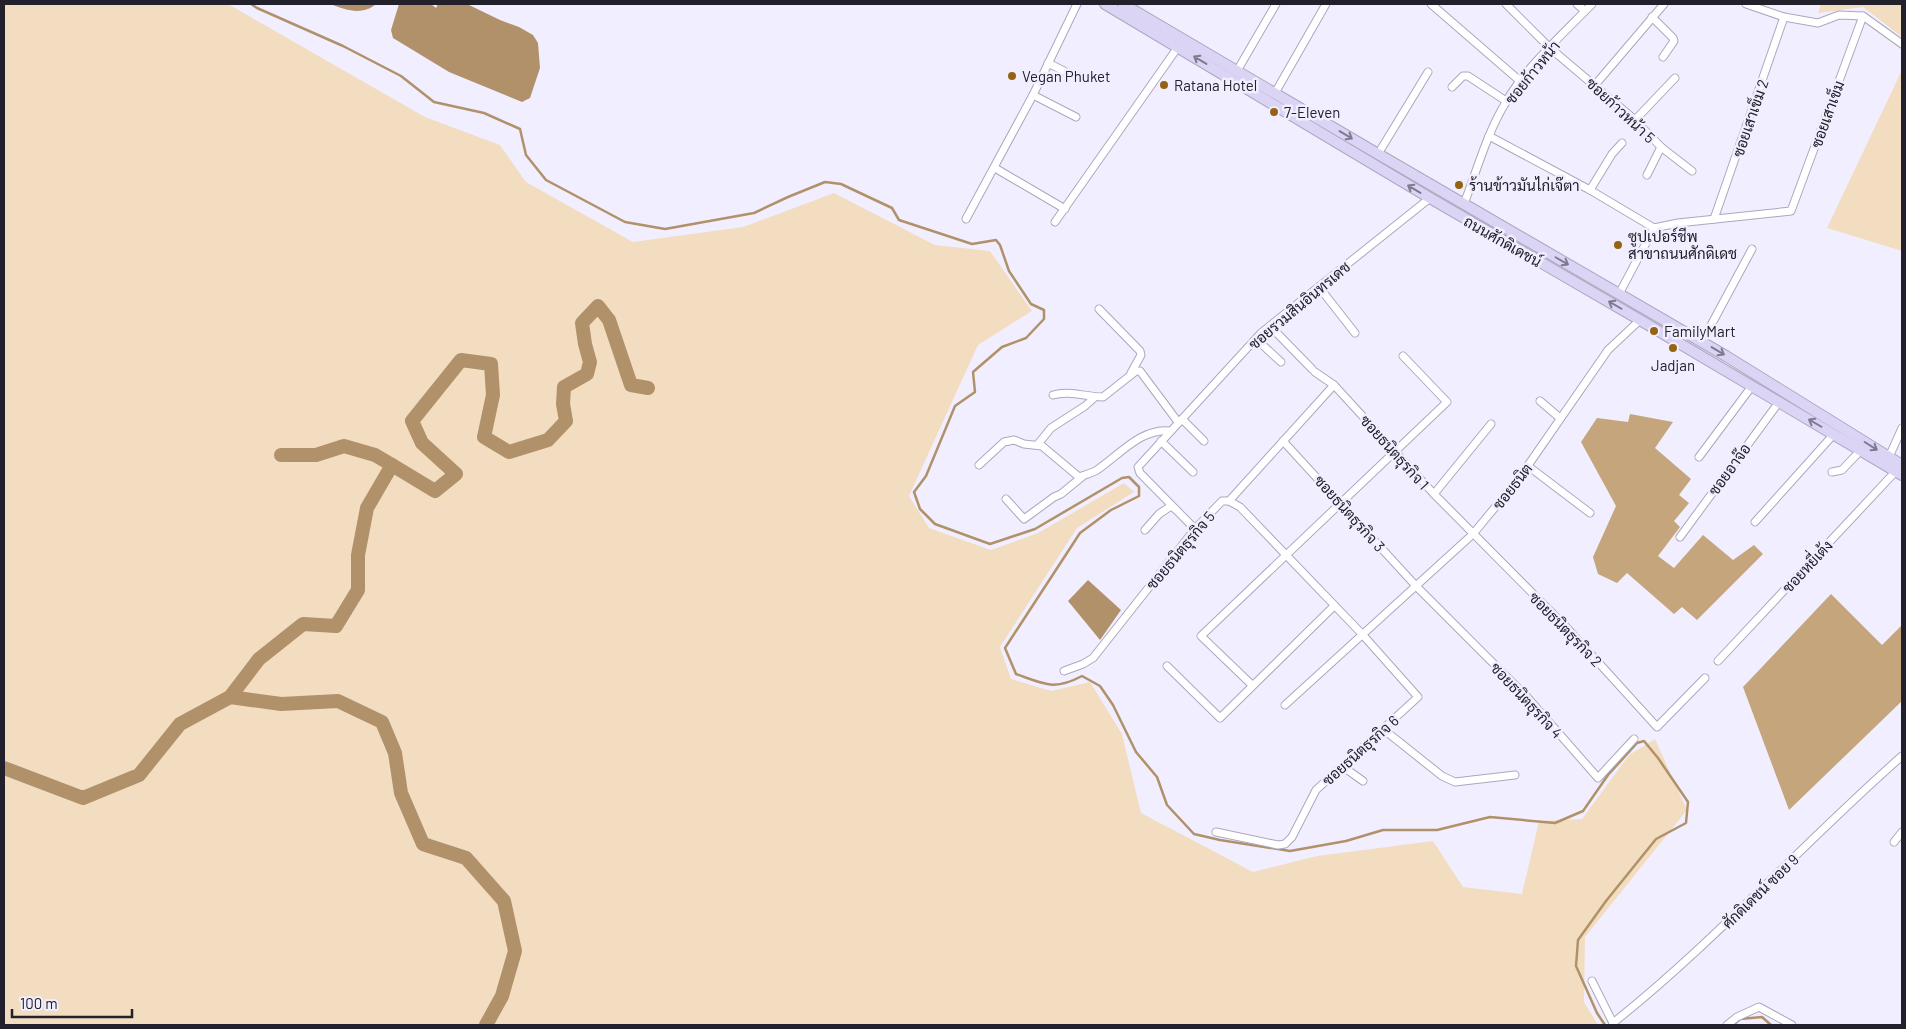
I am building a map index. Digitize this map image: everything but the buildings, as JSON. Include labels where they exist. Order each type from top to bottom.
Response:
[{"type":"main road","name":"ถนนศักดิเดชน์","points":[[1105,4],[1149,24],[1237,71],[1702,342],[1889,457],[1900,471]]},
{"type":"main road","name":"ถนนศักดิเดชน์","points":[[1125,4],[1178,47],[1430,198],[1900,471]]},
{"type":"street","points":[[966,219],[1033,95],[1077,4]]},
{"type":"street","points":[[1237,71],[1276,4]]},
{"type":"street","points":[[1275,93],[1326,4]]},
{"type":"street","points":[[1431,4],[1520,81]]},
{"type":"street","name":"ซอยก้าวหน้า 5","points":[[1506,4],[1550,48],[1635,120],[1661,147],[1692,171]]},
{"type":"street","points":[[1577,4],[1585,11]]},
{"type":"street","name":"ซอยก้าวหน้า","points":[[1464,204],[1489,136],[1506,101],[1520,81],[1592,4]]},
{"type":"street","points":[[1595,86],[1664,4]]},
{"type":"street","points":[[1746,4],[1784,17],[1818,23],[1839,15],[1863,16],[1902,44]]},
{"type":"street","name":"ซอยเสาเข็ม","points":[[1714,219],[1791,211],[1863,16]]},
{"type":"street","points":[[1652,17],[1674,41],[1663,57]]},
{"type":"street","name":"ซอยเสาเข็ม 2","points":[[1714,219],[1784,17]]},
{"type":"street","points":[[1055,222],[1178,47]]},
{"type":"street","points":[[1048,63],[1064,71]]},
{"type":"street","points":[[1378,154],[1428,72]]},
{"type":"street","points":[[1452,87],[1463,76],[1468,76],[1506,101]]},
{"type":"street","points":[[1635,120],[1676,78]]},
{"type":"street","points":[[1033,95],[1076,117]]},
{"type":"street","points":[[1489,136],[1590,190],[1654,228],[1714,219]]},
{"type":"street","points":[[1590,190],[1612,154],[1622,143]]},
{"type":"street","points":[[1646,175],[1661,147]]},
{"type":"street","points":[[994,168],[1065,210]]},
{"type":"street","name":"ซอยรวมสินอินทรเดช","points":[[1175,509],[1140,473],[1138,467],[1161,440],[1270,326],[1430,198]]},
{"type":"street","points":[[1619,294],[1654,228]]},
{"type":"street","points":[[1702,342],[1752,249]]},
{"type":"street","points":[[1319,287],[1355,333]]},
{"type":"street","points":[[1099,309],[1142,353],[1129,376]]},
{"type":"street","name":"ซอยธนิต","points":[[1285,705],[1472,534],[1528,466],[1608,350],[1640,320]]},
{"type":"street","name":"ซอยธนิตธุรกิจ 1","points":[[1270,326],[1313,370],[1334,385],[1472,534]]},
{"type":"street","points":[[1256,339],[1281,362]]},
{"type":"street","points":[[1252,685],[1201,636],[1342,504],[1447,402],[1403,356]]},
{"type":"street","points":[[1053,395],[1068,393],[1103,397],[1136,371],[1142,372],[1180,420],[1204,441]]},
{"type":"street","points":[[1229,501],[1334,385]]},
{"type":"street","points":[[1699,457],[1752,386]]},
{"type":"street","points":[[1038,444],[1051,428],[1095,397]]},
{"type":"street","points":[[1540,401],[1560,418]]},
{"type":"street","name":"ซอยอาจ๊อ","points":[[1680,537],[1779,402]]},
{"type":"street","points":[[1434,494],[1491,424]]},
{"type":"street","points":[[1889,457],[1902,428]]},
{"type":"street","points":[[1006,499],[1024,519],[1054,496],[1061,494],[1083,476],[1099,469],[1128,445],[1150,434],[1163,430],[1170,431]]},
{"type":"street","points":[[1756,522],[1834,434]]},
{"type":"street","points":[[979,465],[1004,442],[1014,440],[1024,444],[1038,444],[1044,447],[1075,475],[1083,476]]},
{"type":"street","points":[[1161,440],[1194,472]]},
{"type":"street","name":"ซอยธนิตธุรกิจ 3","points":[[1283,441],[1416,586]]},
{"type":"street","points":[[1832,472],[1842,470],[1861,450]]},
{"type":"street","points":[[1528,466],[1590,513]]},
{"type":"street","name":"ซอยหยี่เต้ง","points":[[1718,661],[1900,471]]},
{"type":"street","name":"ซอยธนิตธุรกิจ 5","points":[[1064,671],[1083,664],[1092,658],[1195,529],[1222,501],[1229,501],[1240,507],[1362,634]]},
{"type":"street","points":[[1145,530],[1162,512],[1171,506],[1195,529]]},
{"type":"street","name":"ซอยธนิตธุรกิจ 2","points":[[1472,534],[1568,629],[1657,727],[1705,678]]},
{"type":"street","name":"ซอยธนิตธุรกิจ 4","points":[[1416,586],[1527,697],[1598,778],[1634,739]]},
{"type":"street","points":[[1167,666],[1220,718],[1334,606]]},
{"type":"street","name":"ซอยธนิตธุรกิจ 6","points":[[1216,832],[1278,845],[1285,844],[1292,837],[1316,790],[1418,697],[1362,634]]},
{"type":"street","points":[[1383,728],[1442,776],[1455,782],[1515,775]]},
{"type":"street","name":"ศักดิเดชน์ ซอย 9","points":[[1614,1024],[1654,991],[1748,904],[1872,782],[1902,756]]},
{"type":"street","points":[[1342,766],[1363,782]]},
{"type":"street","points":[[1894,842],[1902,832]]},
{"type":"street","points":[[1592,981],[1614,1024]]},
{"type":"street","points":[[1727,1025],[1737,1017],[1759,1007],[1792,1025]]},
{"type":"shaded area","points":[[4,4],[228,4],[425,117],[500,145],[526,182],[633,242],[743,227],[834,193],[935,245],[990,251],[1032,311],[978,345],[909,496],[929,528],[991,550],[1038,533],[1124,483],[1134,492],[1077,528],[1000,647],[1011,679],[1051,691],[1090,682],[1122,734],[1141,813],[1253,872],[1317,856],[1433,841],[1463,887],[1522,894],[1539,821],[1582,819],[1629,755],[1655,739],[1687,810],[1585,937],[1584,1002],[1598,1025],[4,1025]]},
{"type":"shaded area","points":[[330,4],[376,4],[365,10],[354,11]]},
{"type":"shaded area","points":[[399,4],[431,4],[436,8],[438,4],[467,4],[533,35],[538,43],[540,68],[530,98],[522,102],[449,72],[393,38],[391,30]]},
{"type":"shaded area","points":[[1821,4],[1902,4],[1902,37],[1863,7],[1818,13]]},
{"type":"shaded area","points":[[1902,70],[1902,251],[1827,228]]},
{"type":"shaded area","points":[[1630,414],[1673,422],[1655,448],[1691,479],[1679,495],[1689,503],[1674,521],[1680,527],[1658,556],[1674,568],[1703,535],[1733,560],[1754,545],[1763,554],[1697,620],[1682,607],[1674,614],[1627,573],[1617,583],[1598,574],[1593,557],[1616,506],[1581,442],[1597,418],[1628,422]]},
{"type":"shaded area","points":[[1088,580],[1121,610],[1100,640],[1068,601]]},
{"type":"shaded area","points":[[1831,594],[1882,645],[1902,625],[1902,701],[1789,810],[1743,687]]},
{"type":"waterway","points":[[251,4],[343,46],[401,76],[434,102],[484,113],[520,129],[526,155],[546,180],[625,222],[665,229],[754,213],[825,182],[841,184],[892,208],[899,220],[972,244],[996,240],[1000,245],[1009,271],[1031,304],[1044,310],[1044,319],[1026,338],[1002,347],[973,372],[975,392],[955,406],[926,476],[914,492],[920,509],[935,524],[990,544],[1035,529],[1122,478],[1129,477],[1139,487],[1139,496],[1111,510],[1080,533],[1005,648],[1016,674],[1042,683],[1056,685],[1082,676],[1100,686],[1113,705],[1136,752],[1157,777],[1167,805],[1194,834],[1290,851],[1346,841],[1383,830],[1437,830],[1490,817],[1555,823],[1583,811],[1608,775],[1637,743],[1644,741],[1688,802],[1686,823],[1656,839],[1606,901],[1578,940],[1576,966],[1597,1013],[1605,1025]]},
{"type":"waterway","points":[[4,768],[83,798],[139,775],[180,724],[230,697],[259,659],[303,624],[336,626],[358,590],[358,555],[367,508],[392,465],[435,491],[456,474],[422,443],[412,421],[461,360],[491,364],[493,395],[484,437],[509,452],[548,440],[566,421],[563,404],[564,387],[587,374],[590,362],[582,323],[598,306],[609,320],[631,385],[648,388]]},
{"type":"waterway","points":[[281,455],[316,455],[344,446],[375,455],[392,465]]},
{"type":"waterway","points":[[230,697],[281,704],[338,701],[382,722],[395,753],[401,793],[423,844],[466,858],[504,901],[515,951],[502,996],[486,1025]]},
{"type":"waterway","points":[[1733,1025],[1740,1019],[1762,1017],[1771,1025]]},
{"type":"place","name":"Vegan Phuket","points":[[1012,76]]},
{"type":"place","name":"Ratana Hotel","points":[[1164,85]]},
{"type":"place","name":"7-Eleven","points":[[1274,112]]},
{"type":"place","name":"ร้านข้าวมันไก่เจ๊ตา","points":[[1459,185]]},
{"type":"place","name":"ซูปเปอร์ชีพ สาขาถนนศักดิเดช","points":[[1618,245]]},
{"type":"place","name":"FamilyMart","points":[[1654,331]]},
{"type":"place","name":"Jadjan","points":[[1673,348]]}]
